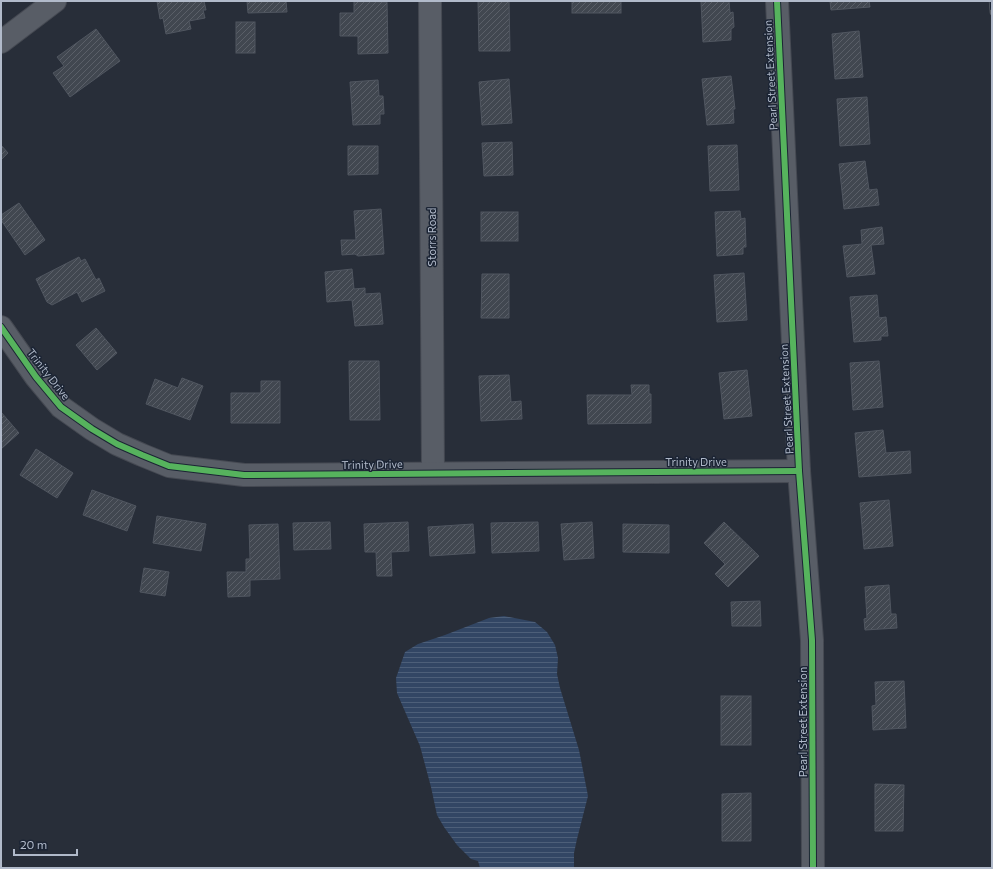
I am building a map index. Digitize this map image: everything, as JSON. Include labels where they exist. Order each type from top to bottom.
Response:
[{"type":"street","points":[[1,42],[55,1]]},
{"type":"street","name":"Storrs Road","points":[[430,1],[433,473]]},
{"type":"street","name":"Pearl Street Extension","points":[[776,1],[799,471],[812,640],[813,868]]},
{"type":"street","name":"Trinity Drive","points":[[1,326],[36,377],[61,407],[92,429],[117,444],[169,466],[244,475],[799,471]]},
{"type":"water","points":[[504,616],[535,622],[547,632],[555,645],[558,658],[557,674],[560,688],[579,750],[588,796],[574,853],[574,868],[480,868],[478,861],[471,859],[457,845],[437,815],[420,746],[397,693],[396,678],[405,652],[418,644],[489,618]]},
{"type":"building","points":[[157,1],[204,1],[206,10],[203,10],[205,18],[189,21],[191,29],[166,34],[163,18],[160,19]]},
{"type":"building","points":[[247,1],[286,1],[287,12],[248,13]]},
{"type":"building","points":[[354,1],[387,2],[388,53],[358,54],[358,36],[340,36],[340,13],[354,13]]},
{"type":"building","points":[[478,1],[509,1],[510,51],[479,51]]},
{"type":"building","points":[[572,1],[621,1],[621,13],[572,13]]},
{"type":"building","points":[[701,1],[729,1],[730,13],[733,12],[734,27],[731,29],[731,40],[703,42]]},
{"type":"building","points":[[830,1],[869,1],[870,7],[831,10]]},
{"type":"building","points":[[236,22],[255,22],[255,53],[236,53]]},
{"type":"building","points":[[96,29],[120,61],[70,97],[53,73],[64,66],[57,57]]},
{"type":"building","points":[[859,31],[863,77],[835,79],[832,34]]},
{"type":"building","points":[[731,76],[735,109],[733,109],[734,123],[707,125],[702,79]]},
{"type":"building","points":[[509,79],[512,123],[482,125],[479,82]]},
{"type":"building","points":[[378,80],[379,96],[383,96],[384,114],[380,114],[380,124],[353,125],[350,82]]},
{"type":"building","points":[[867,97],[870,144],[840,146],[837,99]]},
{"type":"building","points":[[512,142],[513,175],[484,176],[482,143]]},
{"type":"building","points":[[1,145],[8,153],[1,160]]},
{"type":"building","points":[[737,145],[739,190],[710,191],[708,146]]},
{"type":"building","points":[[348,146],[378,146],[378,174],[348,175]]},
{"type":"building","points":[[865,161],[869,190],[877,189],[879,205],[844,209],[839,164]]},
{"type":"building","points":[[19,203],[45,240],[25,255],[1,220],[1,215]]},
{"type":"building","points":[[381,209],[384,254],[358,256],[355,254],[342,255],[341,240],[356,240],[354,211]]},
{"type":"building","points":[[740,211],[741,219],[745,218],[746,247],[743,247],[743,254],[717,256],[715,212]]},
{"type":"building","points":[[481,212],[518,212],[518,241],[481,241]]},
{"type":"building","points":[[882,227],[884,244],[871,245],[875,274],[847,277],[843,246],[862,244],[861,230]]},
{"type":"building","points":[[79,257],[81,261],[85,259],[96,280],[99,278],[105,291],[82,302],[77,292],[52,305],[47,302],[36,279]]},
{"type":"building","points":[[352,269],[354,289],[365,288],[365,294],[380,293],[383,324],[355,326],[352,300],[327,302],[325,272]]},
{"type":"building","points":[[744,273],[747,320],[717,322],[714,275]]},
{"type":"building","points":[[482,274],[509,274],[509,318],[481,318]]},
{"type":"building","points":[[877,295],[879,318],[886,317],[888,336],[881,336],[881,340],[854,342],[850,297]]},
{"type":"building","points":[[96,328],[117,353],[97,370],[76,345]]},
{"type":"building","points":[[349,361],[379,361],[380,420],[350,420]]},
{"type":"building","points":[[879,361],[883,407],[853,410],[850,363]]},
{"type":"building","points":[[747,370],[752,416],[724,419],[719,373]]},
{"type":"building","points":[[509,375],[511,402],[521,401],[522,419],[481,421],[479,376]]},
{"type":"building","points":[[182,378],[203,386],[190,420],[146,404],[155,379],[178,388]]},
{"type":"building","points":[[261,381],[280,381],[280,423],[231,423],[231,393],[261,393]]},
{"type":"building","points":[[631,385],[649,385],[649,394],[651,394],[651,423],[588,424],[587,395],[632,395]]},
{"type":"building","points":[[1,412],[19,433],[1,449]]},
{"type":"building","points":[[883,430],[886,453],[910,451],[911,473],[859,477],[855,433]]},
{"type":"building","points":[[36,449],[73,473],[57,498],[20,475]]},
{"type":"building","points":[[92,490],[136,506],[127,531],[83,515]]},
{"type":"building","points":[[889,500],[893,546],[864,549],[860,503]]},
{"type":"building","points":[[157,516],[206,524],[201,551],[153,543]]},
{"type":"building","points":[[330,522],[331,549],[294,550],[293,523]]},
{"type":"building","points":[[408,522],[409,551],[391,552],[392,576],[377,576],[376,552],[365,552],[364,524]]},
{"type":"building","points":[[538,522],[539,551],[492,553],[491,523]]},
{"type":"building","points":[[592,522],[594,558],[564,560],[561,524]]},
{"type":"building","points":[[724,522],[759,556],[728,587],[715,574],[725,564],[704,543]]},
{"type":"building","points":[[278,524],[280,579],[250,580],[250,596],[228,597],[227,572],[246,572],[246,559],[250,559],[249,525]]},
{"type":"building","points":[[473,524],[475,553],[430,556],[428,527]]},
{"type":"building","points":[[623,524],[669,525],[669,553],[623,552]]},
{"type":"building","points":[[144,568],[169,572],[165,596],[140,592]]},
{"type":"building","points":[[889,585],[891,614],[896,614],[897,628],[865,630],[864,619],[867,618],[865,587]]},
{"type":"building","points":[[760,601],[761,626],[732,626],[731,602]]},
{"type":"building","points":[[904,681],[906,728],[873,730],[872,706],[876,705],[875,682]]},
{"type":"building","points":[[721,696],[751,696],[751,745],[721,745]]},
{"type":"building","points":[[875,784],[904,785],[903,831],[875,831]]},
{"type":"building","points":[[751,793],[751,841],[722,841],[722,794]]},
{"type":"railway","points":[[991,1],[992,13]]},
{"type":"cycle path","points":[[777,1],[799,471],[812,640],[813,868]]},
{"type":"cycle path","points":[[1,327],[36,377],[61,407],[92,429],[117,444],[169,466],[244,475],[799,471]]}]
